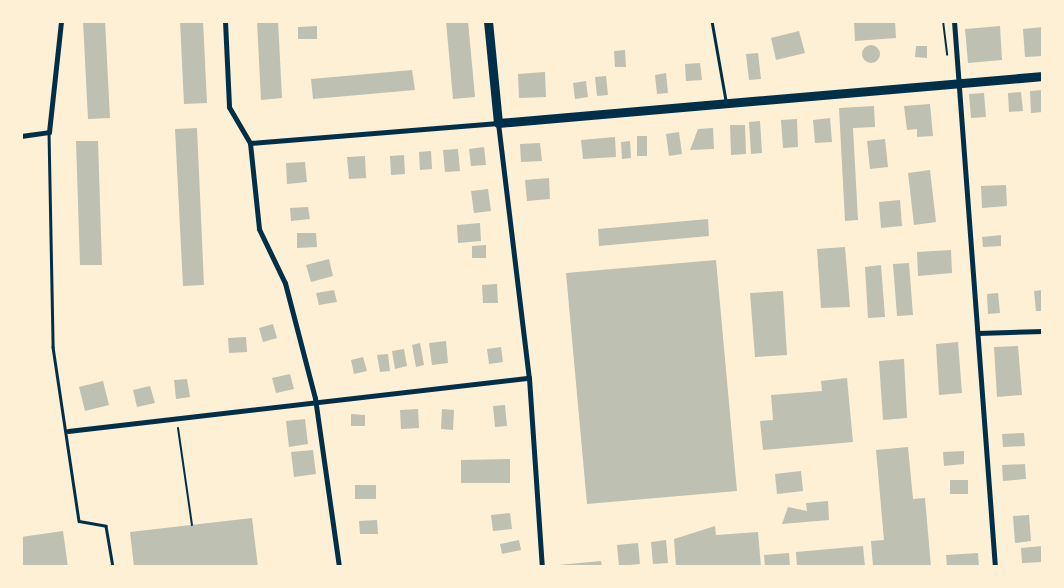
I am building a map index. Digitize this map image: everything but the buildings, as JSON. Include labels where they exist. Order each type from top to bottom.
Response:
[{"type":"main road","points":[[488,21],[498,123],[1043,76]]},
{"type":"street","points":[[21,136],[49,132],[61,21]]},
{"type":"street","points":[[225,21],[229,107],[250,143],[259,229],[285,283],[315,398],[339,567]]},
{"type":"street","points":[[954,21],[962,83],[995,567]]},
{"type":"street","points":[[250,143],[498,123],[529,378],[542,567]]},
{"type":"street","points":[[978,333],[1043,331]]},
{"type":"street","points":[[68,430],[315,398],[529,378]]},
{"type":"lane","points":[[712,21],[727,103]]},
{"type":"lane","points":[[49,132],[53,347],[68,430],[79,521],[106,526],[113,567]]},
{"type":"path","points":[[177,416],[192,525]]}]
